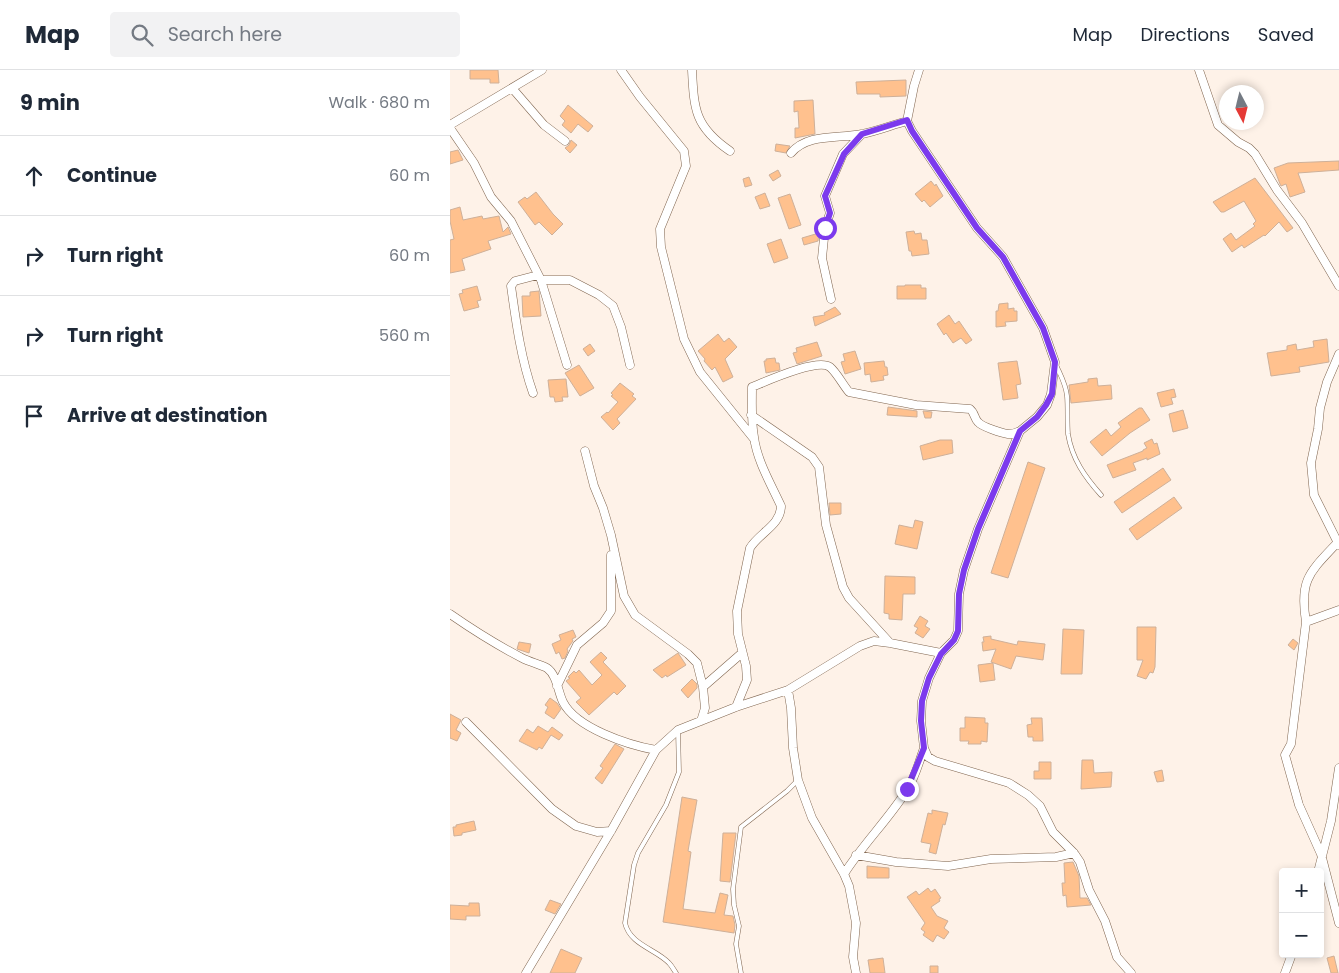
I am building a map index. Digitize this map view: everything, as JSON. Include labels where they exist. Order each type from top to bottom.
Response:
[{"type":"street","points":[[527,79],[528,70]]},
{"type":"street","points":[[542,70],[450,127],[474,162],[491,197],[511,221],[539,277],[567,365]]},
{"type":"street","points":[[621,70],[640,97],[684,151],[686,166],[660,229],[661,247],[684,339],[700,372],[754,439]]},
{"type":"street","points":[[692,70],[694,104],[698,116],[705,130],[715,141],[730,151]]},
{"type":"street","points":[[736,707],[747,680],[746,666],[738,634],[738,611],[750,548],[754,540],[777,520],[782,506],[761,462],[754,439],[751,415],[752,387],[801,369],[821,364],[830,367],[849,392],[916,405],[970,409],[974,413],[977,422],[981,425],[1010,434],[1020,431],[1037,417],[1052,394],[1055,362],[1043,328],[1003,257],[977,228],[912,131],[907,120],[918,70]]},
{"type":"street","points":[[1199,70],[1218,125],[1255,154],[1277,190],[1302,223],[1339,286]]},
{"type":"street","points":[[512,88],[544,125],[565,141]]},
{"type":"street","points":[[791,152],[797,145],[812,140],[862,134],[907,120]]},
{"type":"street","points":[[831,299],[822,258],[825,228],[830,213],[825,196],[844,154],[862,134]]},
{"type":"street","points":[[532,393],[518,335],[511,286],[515,281],[539,277],[570,280],[599,295],[613,306],[621,326],[630,365]]},
{"type":"street","points":[[1339,354],[1322,399],[1311,463],[1314,496],[1338,543],[1310,574],[1304,590],[1303,602],[1306,622],[1290,744],[1285,755],[1299,805],[1321,854],[1339,923]]},
{"type":"street","points":[[751,415],[812,457],[819,467],[826,525],[843,587],[849,598],[890,643]]},
{"type":"street","points":[[1020,431],[978,529],[964,570],[959,594],[958,631],[954,640],[941,654],[929,678],[922,701],[921,721],[924,748],[928,757],[935,761],[1009,783],[1028,795],[1040,806],[1053,832],[1074,853],[1080,862],[1089,890],[1105,921],[1117,957],[1131,973]]},
{"type":"street","points":[[585,451],[594,486],[604,508],[624,596],[635,614],[697,663],[703,687],[705,708],[701,721]]},
{"type":"street","points":[[557,686],[578,645],[603,623],[611,611],[611,536]]},
{"type":"street","points":[[1306,622],[1339,610]]},
{"type":"street","points":[[450,614],[481,635],[523,658],[548,669],[554,678],[564,704],[580,721],[616,740],[656,750]]},
{"type":"street","points":[[526,973],[611,831],[656,750],[678,730],[736,707],[788,690],[860,646],[874,641],[941,654]]},
{"type":"street","points":[[703,687],[742,653]]},
{"type":"street","points":[[788,690],[798,780],[812,818],[849,886],[856,923],[853,957],[856,973]]},
{"type":"street","points":[[466,722],[552,809],[576,826],[597,832],[611,831]]},
{"type":"street","points":[[844,874],[856,856],[886,820],[907,789],[924,748]]},
{"type":"street","points":[[1319,868],[1331,821],[1339,768]]},
{"type":"street","points":[[856,856],[896,862],[948,866],[991,858],[1056,857],[1074,853]]},
{"type":"street","points":[[1285,973],[1291,958]]},
{"type":"lane","points":[[1055,362],[1064,382],[1067,395],[1068,435],[1076,460],[1086,478],[1101,495]]},
{"type":"lane","points":[[676,973],[668,962],[634,940],[626,929],[625,924],[634,865],[638,853],[666,806],[679,772],[678,730]]},
{"type":"lane","points":[[741,973],[736,944],[740,926],[734,905],[733,889],[741,827],[798,780]]},
{"type":"building","points":[[470,70],[498,70],[499,83],[490,83],[490,79],[470,79]]},
{"type":"building","points":[[906,80],[906,96],[880,97],[880,94],[857,94],[856,82]]},
{"type":"building","points":[[813,100],[815,134],[795,138],[795,128],[799,128],[798,111],[794,112],[794,101]]},
{"type":"building","points":[[568,105],[593,126],[588,132],[578,124],[571,133],[562,125],[565,121],[560,116]]},
{"type":"building","points":[[571,140],[577,145],[570,153],[565,148]]},
{"type":"building","points":[[776,144],[790,146],[786,153],[775,151]]},
{"type":"building","points":[[458,150],[463,160],[450,164],[450,152]]},
{"type":"building","points":[[1339,161],[1339,170],[1298,173],[1305,192],[1290,197],[1286,184],[1281,186],[1274,168],[1288,163]]},
{"type":"building","points":[[778,170],[781,176],[773,181],[769,175]]},
{"type":"building","points":[[749,177],[752,185],[745,187],[743,179]]},
{"type":"building","points":[[1255,178],[1293,228],[1287,232],[1279,222],[1265,236],[1244,248],[1242,245],[1232,252],[1223,239],[1231,233],[1236,240],[1255,226],[1253,224],[1256,221],[1244,201],[1224,212],[1221,212],[1213,202]]},
{"type":"building","points":[[931,181],[935,186],[936,184],[943,196],[930,207],[915,194]]},
{"type":"building","points":[[536,192],[563,224],[552,235],[539,222],[535,225],[518,202],[525,197],[527,199]]},
{"type":"building","points":[[765,193],[770,206],[760,209],[755,197]]},
{"type":"building","points":[[790,194],[801,225],[789,229],[778,198]]},
{"type":"building","points":[[460,207],[463,220],[482,216],[483,219],[499,216],[503,232],[508,227],[511,234],[488,241],[491,249],[462,259],[465,270],[450,273],[450,240],[454,239],[450,221],[450,210]]},
{"type":"building","points":[[914,231],[915,234],[921,233],[922,240],[927,240],[929,254],[912,256],[911,251],[909,251],[906,232]]},
{"type":"building","points":[[819,233],[818,241],[804,245],[802,238]]},
{"type":"building","points":[[781,239],[788,258],[774,263],[767,244]]},
{"type":"building","points":[[921,285],[921,288],[926,288],[926,299],[897,299],[897,286]]},
{"type":"building","points":[[477,286],[481,300],[477,301],[479,307],[464,311],[459,294],[463,293],[462,290]]},
{"type":"building","points":[[539,291],[541,316],[523,317],[522,296],[530,296],[530,292]]},
{"type":"building","points":[[1008,303],[1008,309],[1014,308],[1014,311],[1017,311],[1017,321],[1005,322],[1006,326],[996,327],[996,311],[998,311],[999,304]]},
{"type":"building","points":[[835,307],[841,314],[815,326],[813,317],[825,315],[824,313]]},
{"type":"building","points":[[949,315],[955,324],[959,321],[972,340],[966,344],[961,338],[953,343],[946,333],[944,335],[937,324]]},
{"type":"building","points":[[718,334],[724,342],[729,338],[737,347],[725,359],[733,377],[723,382],[715,367],[712,370],[698,351]]},
{"type":"building","points":[[1327,339],[1329,362],[1299,367],[1300,372],[1271,376],[1267,353],[1287,350],[1287,346],[1296,344],[1297,350],[1314,347],[1313,341]]},
{"type":"building","points":[[817,342],[822,356],[797,364],[793,353],[797,352],[796,348]]},
{"type":"building","points":[[590,344],[595,351],[588,356],[583,349]]},
{"type":"building","points":[[855,351],[861,369],[845,374],[841,362],[845,361],[843,354]]},
{"type":"building","points":[[775,358],[776,363],[779,363],[780,370],[766,373],[764,361]]},
{"type":"building","points":[[884,361],[888,375],[883,376],[884,380],[871,382],[870,374],[865,375],[864,363]]},
{"type":"building","points":[[1017,361],[1021,384],[1016,385],[1018,398],[1003,400],[998,363]]},
{"type":"building","points":[[579,365],[594,388],[580,396],[565,373]]},
{"type":"building","points":[[1097,378],[1098,386],[1111,385],[1112,399],[1071,403],[1069,385],[1088,382],[1088,379]]},
{"type":"building","points":[[566,379],[568,397],[562,397],[563,401],[555,402],[554,397],[550,397],[548,380]]},
{"type":"building","points":[[620,383],[634,394],[632,396],[636,399],[617,419],[620,423],[613,430],[601,417],[608,413],[618,402],[611,396],[613,395],[611,393]]},
{"type":"building","points":[[1174,389],[1176,397],[1171,398],[1173,404],[1161,407],[1157,393]]},
{"type":"building","points":[[888,407],[917,411],[917,417],[887,415]]},
{"type":"building","points":[[1139,408],[1142,408],[1150,420],[1130,433],[1102,456],[1090,442],[1106,429],[1111,436],[1121,427],[1118,423]]},
{"type":"building","points":[[1183,410],[1188,428],[1173,432],[1169,414]]},
{"type":"building","points":[[923,411],[932,412],[931,418],[925,418]]},
{"type":"building","points":[[1152,439],[1154,444],[1157,443],[1160,454],[1147,460],[1147,458],[1133,463],[1136,470],[1113,478],[1107,465],[1143,451],[1147,448],[1144,443]]},
{"type":"building","points":[[940,440],[952,440],[953,453],[923,460],[920,446]]},
{"type":"building","points":[[1028,462],[1045,468],[1008,578],[991,573]]},
{"type":"building","points":[[1163,468],[1171,480],[1122,513],[1114,502]]},
{"type":"building","points":[[1174,497],[1182,508],[1137,540],[1129,529]]},
{"type":"building","points":[[829,503],[841,503],[841,514],[830,515]]},
{"type":"building","points":[[915,520],[923,522],[917,549],[895,544],[899,525],[913,528]]},
{"type":"building","points":[[885,576],[915,577],[915,594],[903,594],[902,620],[889,619],[889,614],[884,613]]},
{"type":"building","points":[[920,616],[928,621],[925,626],[930,629],[923,638],[915,633],[918,628],[914,626]]},
{"type":"building","points":[[1137,627],[1156,627],[1155,667],[1153,673],[1150,672],[1146,679],[1137,676],[1143,660],[1137,660]]},
{"type":"building","points":[[1063,629],[1084,630],[1082,674],[1061,674]]},
{"type":"building","points":[[573,630],[576,637],[572,639],[573,641],[567,649],[565,658],[562,659],[559,652],[556,654],[552,644],[561,640],[559,635]]},
{"type":"building","points":[[991,636],[991,639],[1017,645],[1018,641],[1045,644],[1043,660],[1016,656],[1011,669],[991,662],[996,649],[983,651],[982,642],[984,642],[983,637]]},
{"type":"building","points":[[1293,639],[1298,643],[1294,650],[1288,645]]},
{"type":"building","points":[[519,642],[531,644],[529,653],[517,649]]},
{"type":"building","points":[[601,652],[607,658],[603,662],[626,686],[617,695],[614,692],[589,715],[576,702],[581,698],[566,681],[574,671],[576,673],[579,670],[592,685],[602,675],[590,662]]},
{"type":"building","points":[[678,653],[686,665],[667,677],[666,675],[662,678],[653,670]]},
{"type":"building","points":[[993,663],[995,680],[980,682],[978,665]]},
{"type":"building","points":[[692,679],[697,684],[697,688],[688,698],[681,690]]},
{"type":"building","points":[[550,698],[561,709],[554,719],[545,713],[548,707],[545,705]]},
{"type":"building","points":[[450,714],[461,720],[456,730],[461,733],[457,741],[450,738]]},
{"type":"building","points":[[965,717],[985,718],[985,723],[988,723],[987,742],[981,741],[981,744],[968,744],[969,741],[960,741],[960,728],[965,728]]},
{"type":"building","points":[[1031,718],[1042,718],[1043,741],[1033,741],[1033,737],[1028,737],[1027,725],[1032,724]]},
{"type":"building","points":[[538,726],[548,732],[552,727],[563,735],[559,740],[551,735],[542,749],[539,747],[537,750],[519,741],[527,729],[533,733]]},
{"type":"building","points":[[615,744],[624,749],[602,784],[595,778],[603,768],[600,766]]},
{"type":"building","points":[[1082,760],[1093,760],[1094,773],[1112,772],[1111,787],[1081,789]]},
{"type":"building","points":[[1039,762],[1051,762],[1051,779],[1034,779],[1034,771],[1039,771]]},
{"type":"building","points":[[1162,770],[1164,781],[1157,782],[1154,772]]},
{"type":"building","points":[[682,797],[697,800],[688,851],[691,852],[683,909],[715,913],[720,893],[728,895],[724,915],[733,916],[734,933],[663,922]]},
{"type":"building","points":[[932,810],[948,813],[945,825],[943,824],[936,854],[929,852],[931,844],[921,842],[928,813],[932,814]]},
{"type":"building","points":[[474,821],[476,830],[454,836],[453,827]]},
{"type":"building","points":[[723,833],[736,833],[730,882],[720,881]]},
{"type":"building","points":[[1073,862],[1079,876],[1080,898],[1087,898],[1091,905],[1067,907],[1066,895],[1063,896],[1062,883],[1065,883],[1064,863]]},
{"type":"building","points":[[867,866],[889,868],[889,878],[867,878]]},
{"type":"building","points":[[928,888],[931,892],[935,889],[941,898],[939,899],[940,901],[931,907],[937,916],[948,921],[944,928],[949,932],[944,939],[937,935],[933,942],[923,935],[925,932],[921,929],[925,923],[907,897],[916,891],[919,895]]},
{"type":"building","points":[[550,900],[561,904],[555,914],[545,910]]},
{"type":"building","points":[[469,903],[479,903],[480,916],[466,916],[466,920],[450,919],[450,905],[469,906]]},
{"type":"building","points":[[561,949],[582,958],[575,973],[550,973]]},
{"type":"building","points":[[1334,956],[1338,973],[1331,973],[1327,958]]},
{"type":"building","points":[[883,958],[885,973],[870,973],[868,960]]},
{"type":"building","points":[[930,966],[938,966],[938,973],[930,973]]},
{"type":"route","points":[[825,228],[830,213],[825,196],[844,154],[862,134],[907,120],[912,131],[977,228],[1003,257],[1043,328],[1055,362],[1052,394],[1037,417],[1020,431],[978,529],[964,570],[959,594],[958,631],[954,640],[941,654],[929,678],[922,701],[921,721],[924,748],[907,789]]}]
